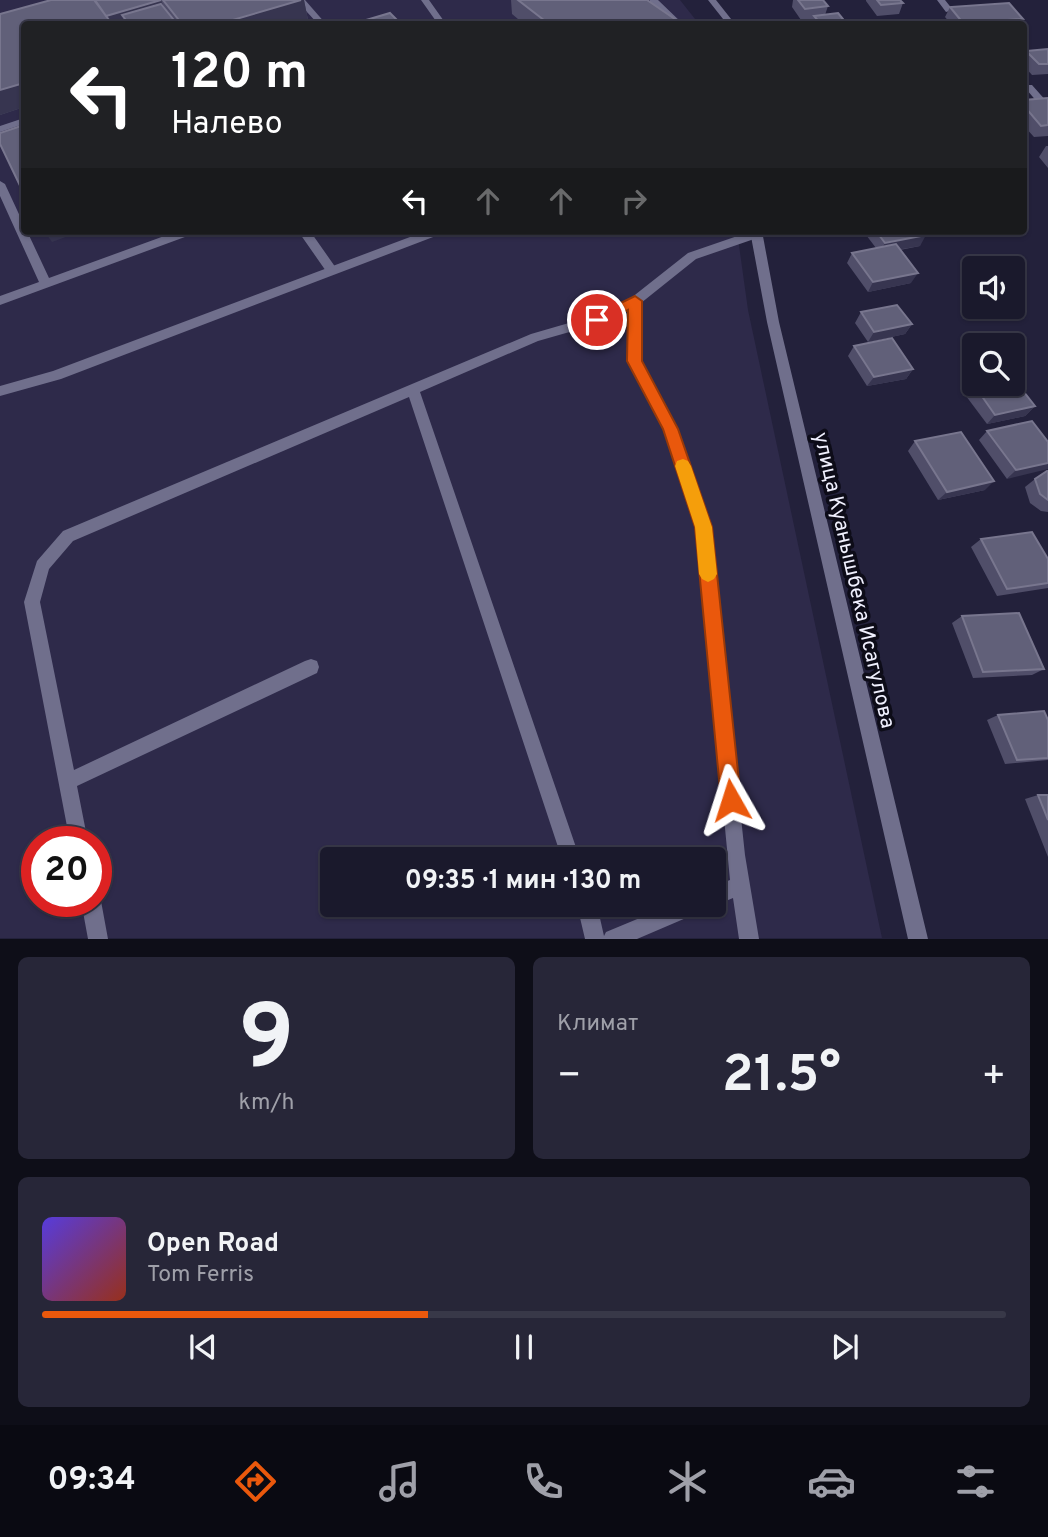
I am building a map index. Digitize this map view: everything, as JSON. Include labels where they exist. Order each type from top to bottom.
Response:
[{"type":"street","points":[[300,0],[319,21]]},
{"type":"street","points":[[425,0],[440,21]]},
{"type":"street","points":[[654,0],[653,2],[675,21]]},
{"type":"street","points":[[712,0],[729,21]]},
{"type":"street","points":[[941,0],[949,9]]},
{"type":"street","points":[[1027,88],[1048,86]]},
{"type":"street","points":[[1027,88],[1048,109]]},
{"type":"street","points":[[0,129],[21,122]]},
{"type":"street","points":[[0,184],[21,230]]},
{"type":"street","points":[[23,235],[46,284]]},
{"type":"street","points":[[0,301],[178,235]]},
{"type":"street","points":[[307,235],[332,271]]},
{"type":"street","points":[[0,391],[56,375],[426,235]]},
{"type":"street","points":[[76,826],[32,602],[41,566],[68,536],[535,337],[597,320],[635,301],[692,256],[748,235]]},
{"type":"street","name":"улица Куанышбека Исагулова","points":[[757,235],[773,322],[918,939]]},
{"type":"street","points":[[635,301],[634,361],[670,429],[704,527],[749,939]]},
{"type":"street","points":[[413,390],[567,847]]},
{"type":"street","points":[[67,782],[312,667]]},
{"type":"street","points":[[726,891],[741,885]]},
{"type":"street","points":[[94,917],[98,939]]},
{"type":"street","points":[[590,917],[595,939]]},
{"type":"street","points":[[612,939],[664,917]]},
{"type":"shaded area","points":[[0,0],[680,0],[697,21],[21,21],[21,235],[738,235],[748,310],[882,938],[0,938]]},
{"type":"building","points":[[51,0],[94,0],[110,21],[21,21],[21,84],[0,90],[0,14]]},
{"type":"building","points":[[95,0],[161,0],[106,16]]},
{"type":"building","points":[[163,0],[301,0],[229,21],[180,21]]},
{"type":"building","points":[[518,0],[647,0],[678,21],[545,21]]},
{"type":"building","points":[[798,0],[823,0],[828,6],[805,9]]},
{"type":"building","points":[[877,0],[900,0],[903,3],[881,5]]},
{"type":"building","points":[[1009,3],[1023,19],[961,21],[950,7]]},
{"type":"building","points":[[161,4],[175,21],[127,21],[122,15]]},
{"type":"building","points":[[390,13],[398,21],[363,21]]},
{"type":"building","points":[[838,13],[845,21],[818,21],[814,16]]},
{"type":"building","points":[[1048,49],[1048,64],[1039,64],[1027,51]]},
{"type":"building","points":[[1048,98],[1048,125],[1041,126],[1027,110],[1027,100]]},
{"type":"building","points":[[21,126],[21,188],[0,144],[0,133]]},
{"type":"building","points":[[879,235],[926,235],[885,243]]},
{"type":"building","points":[[896,244],[918,273],[873,282],[852,253]]},
{"type":"building","points":[[897,305],[912,324],[874,332],[861,312]]},
{"type":"building","points":[[892,338],[913,369],[874,377],[854,346]]},
{"type":"building","points":[[1025,393],[1035,406],[995,415],[982,396],[1025,396]]},
{"type":"building","points":[[1032,421],[1048,442],[1048,463],[1016,470],[987,431]]},
{"type":"building","points":[[961,432],[994,481],[947,492],[915,441]]},
{"type":"building","points":[[1048,471],[1048,500],[1040,494],[1035,479]]},
{"type":"building","points":[[1032,532],[1048,559],[1048,583],[1007,589],[981,539]]},
{"type":"building","points":[[1019,613],[1044,669],[983,672],[962,616]]},
{"type":"building","points":[[1044,711],[1048,720],[1048,758],[1017,760],[998,715]]},
{"type":"building","points":[[1038,795],[1048,795],[1048,820]]},
{"type":"slow traffic","points":[[683,466],[704,527],[708,574]]},
{"type":"route","points":[[597,320],[635,301],[634,361],[670,429],[704,527],[731,800]]}]
